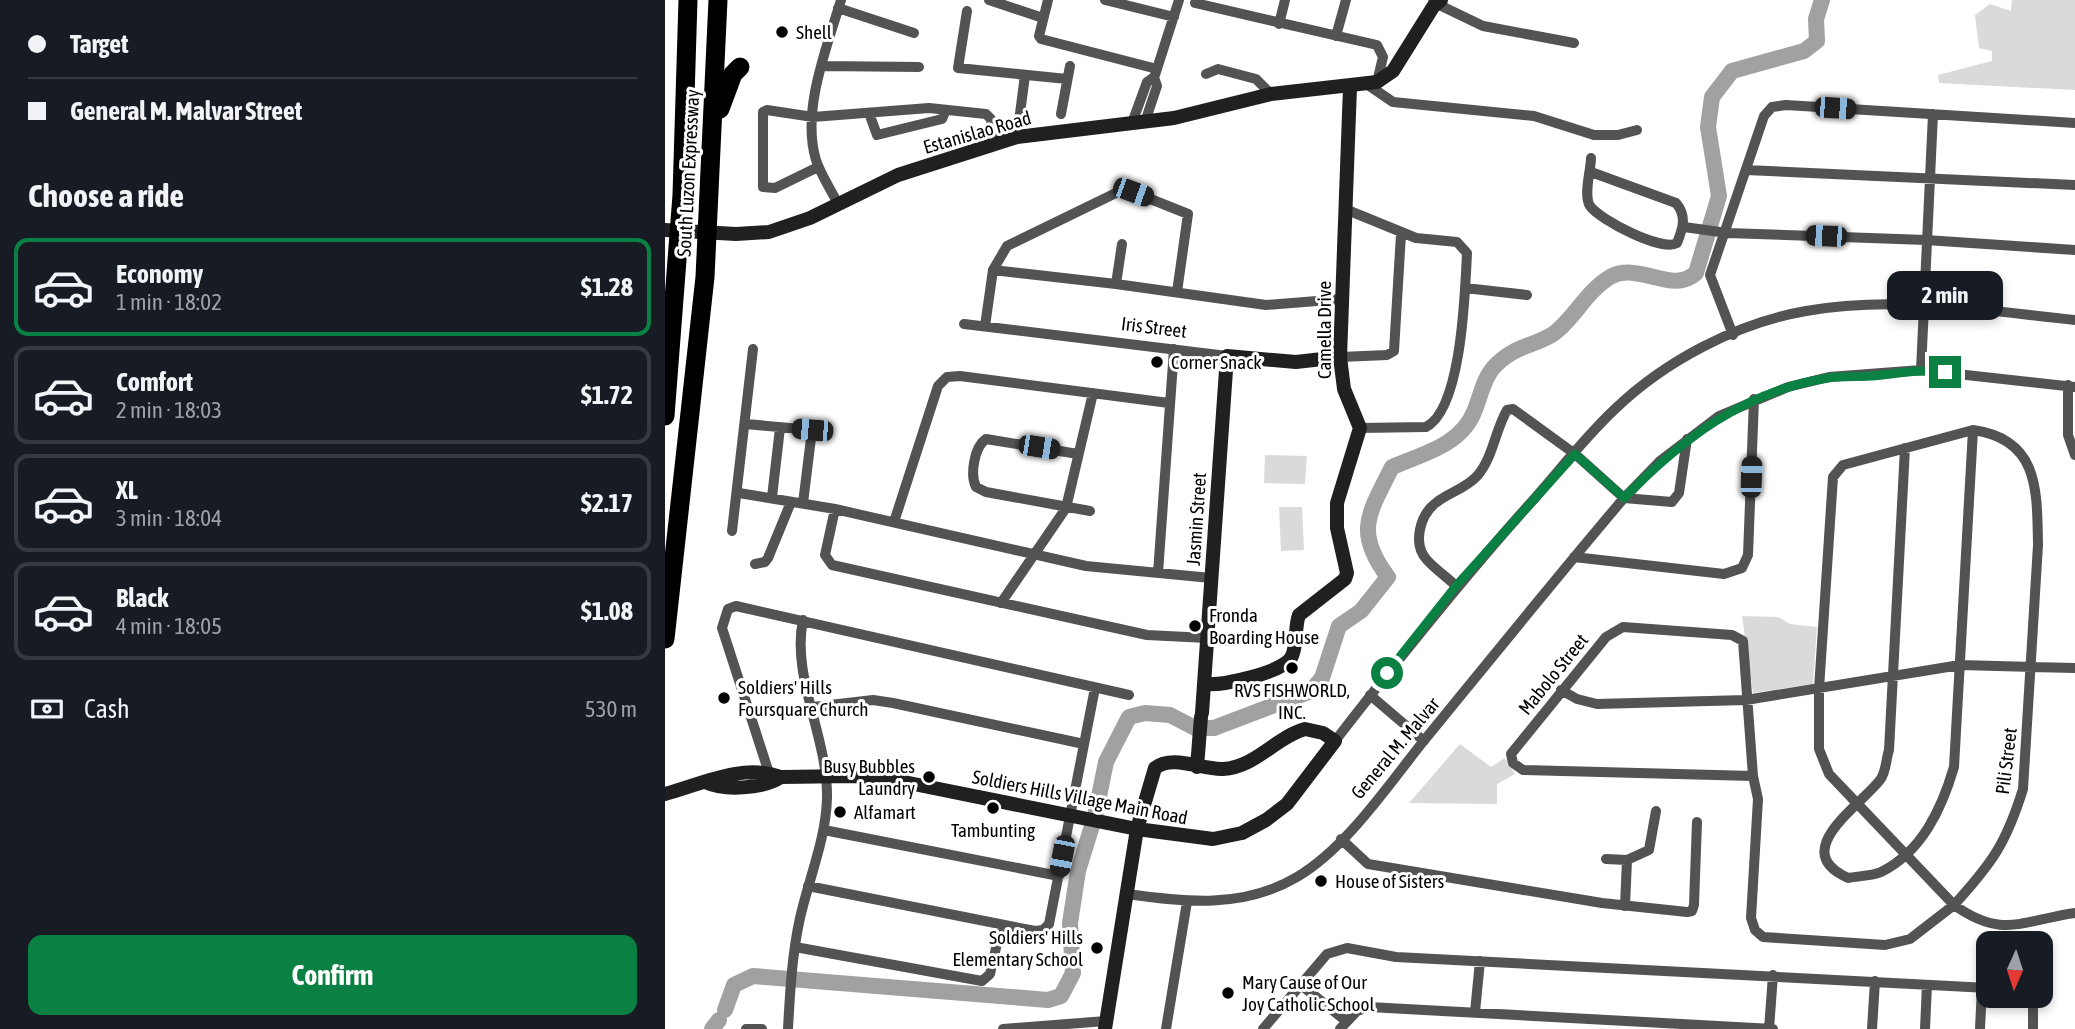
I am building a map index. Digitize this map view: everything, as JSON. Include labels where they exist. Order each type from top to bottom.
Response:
[{"type":"highway","name":"South Luzon Expressway","points":[[665,416],[681,208],[688,0]]},
{"type":"highway","name":"South Luzon Expressway","points":[[665,639],[699,346],[713,130],[718,0]]},
{"type":"highway","points":[[713,130],[733,74],[740,67]]},
{"type":"street","points":[[992,0],[1043,18]]},
{"type":"street","points":[[1048,0],[1039,36],[1041,39],[1156,73]]},
{"type":"street","points":[[1105,0],[1174,17]]},
{"type":"street","points":[[1139,123],[1147,82],[1156,73],[1178,0]]},
{"type":"street","points":[[1279,24],[1285,0]]},
{"type":"street","points":[[1336,36],[1346,0]]},
{"type":"street","points":[[1195,3],[1221,5],[1279,24],[1381,47],[1383,57],[1372,83]]},
{"type":"street","points":[[1372,83],[1393,71],[1436,3],[1483,26],[1574,43]]},
{"type":"street","points":[[838,204],[818,167],[812,137],[823,66],[839,4],[913,33]]},
{"type":"street","points":[[967,11],[958,68],[1067,79]]},
{"type":"street","points":[[823,66],[919,67]]},
{"type":"street","points":[[1061,114],[1069,66]]},
{"type":"street","points":[[1206,74],[1218,69],[1256,79],[1271,93]]},
{"type":"street","points":[[1017,137],[1025,75]]},
{"type":"street","points":[[1372,83],[1393,102],[1534,116],[1594,135],[1618,135],[1637,130]]},
{"type":"street","name":"Estanislao Road","points":[[665,230],[736,234],[789,226],[898,175],[1017,137],[1139,123],[1203,112],[1271,93],[1372,83]]},
{"type":"street","name":"Camella Drive","points":[[1350,87],[1339,358],[1344,389],[1360,428]]},
{"type":"street","points":[[1733,335],[1710,275],[1715,232],[1746,170],[1764,116],[1772,107],[1786,105],[2075,123]]},
{"type":"street","points":[[818,167],[771,189],[763,187],[763,112],[767,110],[814,117],[929,108],[986,114],[992,124],[993,143]]},
{"type":"street","points":[[869,113],[877,135],[942,119],[946,110]]},
{"type":"street","points":[[1921,370],[1933,114]]},
{"type":"street","points":[[1591,158],[1589,204],[1630,233],[1673,246],[1684,227],[1681,211],[1676,203],[1591,172]]},
{"type":"street","points":[[1746,170],[2075,185]]},
{"type":"street","points":[[985,326],[993,270],[1007,246],[1059,219],[1127,190],[1188,214],[1178,292]]},
{"type":"street","points":[[1204,684],[1230,684],[1284,664],[1293,651],[1299,615],[1345,579],[1347,565],[1337,528],[1337,503],[1360,428],[1426,427],[1434,423],[1458,362],[1467,253],[1462,245],[1401,234],[1345,209]]},
{"type":"street","points":[[1684,227],[1715,232],[1926,240],[2075,250]]},
{"type":"street","points":[[1339,358],[1387,355],[1395,348],[1401,234]]},
{"type":"street","points":[[1116,284],[1122,244]]},
{"type":"street","points":[[993,270],[1266,305],[1342,299]]},
{"type":"street","points":[[1465,288],[1527,295]]},
{"type":"street","name":"Soldiers Hills Village Main Road","points":[[665,794],[705,782],[716,787],[770,784],[775,775],[894,780],[1137,829],[1213,839],[1242,833],[1287,804],[1456,586],[1614,409],[1651,379],[1690,354],[1764,321],[1837,306],[1925,305],[2075,320]]},
{"type":"street","name":"Iris Street","points":[[964,324],[1227,356],[1296,362],[1339,358]]},
{"type":"street","points":[[733,531],[753,349]]},
{"type":"street","points":[[1158,573],[1174,349]]},
{"type":"street","name":"Jasmin Street","points":[[1197,767],[1227,356]]},
{"type":"street","name":"General M. Malvar","points":[[1127,894],[1187,902],[1213,902],[1253,895],[1295,879],[1322,861],[1624,498],[1688,439],[1719,416],[1754,399],[1829,377],[1921,370],[2072,386]]},
{"type":"street","points":[[894,522],[938,386],[947,377],[960,376],[1169,403]]},
{"type":"street","points":[[2072,386],[2068,435],[2075,455]]},
{"type":"street","points":[[1002,603],[1066,508],[1093,393]]},
{"type":"street","points":[[1574,557],[1724,574],[1742,568],[1748,555],[1754,399]]},
{"type":"street","points":[[1456,586],[1425,558],[1420,540],[1421,522],[1437,502],[1470,483],[1481,472],[1507,411],[1513,409],[1575,454],[1624,498],[1672,502],[1679,493],[1688,439]]},
{"type":"street","points":[[746,424],[812,430],[803,503]]},
{"type":"street","points":[[772,498],[780,428]]},
{"type":"street","points":[[1905,448],[1889,750],[1882,778],[1830,834],[1825,856],[1829,865],[1848,878],[1880,872],[1905,855],[1930,827],[1948,790],[1954,767],[1973,430]]},
{"type":"street","name":"Pili Street","points":[[1973,430],[2008,439],[2026,462],[2037,506],[2038,545],[2024,789],[2013,822],[1992,863],[1954,905],[1829,774],[1819,749],[1819,689],[1833,477],[1843,465],[1973,430]]},
{"type":"street","points":[[1078,454],[989,439],[979,446],[972,478],[976,487],[986,492],[1090,511]]},
{"type":"street","points":[[739,493],[835,509],[1086,566],[1211,578]]},
{"type":"street","points":[[755,564],[765,562],[768,558],[791,502]]},
{"type":"street","points":[[835,509],[825,555],[832,565],[1147,635],[1207,638]]},
{"type":"street","points":[[775,775],[722,628],[727,609],[746,606],[1129,695]]},
{"type":"street","points":[[788,1029],[795,947],[824,830],[827,776],[799,655],[803,620]]},
{"type":"street","name":"Mabolo Street","points":[[1623,626],[1732,635],[1743,641],[1746,700],[1753,776],[1523,769],[1513,763],[1511,754],[1561,690],[1606,637],[1623,626]]},
{"type":"street","points":[[1561,690],[1577,699],[1597,704],[1746,700],[1960,665],[2075,668]]},
{"type":"street","points":[[808,886],[1001,926],[1035,932],[1043,930],[1049,923],[1076,817],[1084,744],[1095,688]]},
{"type":"street","points":[[1370,695],[1424,741]]},
{"type":"street","points":[[813,707],[863,701],[893,703],[1084,744]]},
{"type":"street","points":[[1003,1029],[1106,1025],[1137,829],[1155,768],[1172,762],[1224,769],[1240,766],[1305,729],[1323,733],[1335,741]]},
{"type":"street","points":[[1753,776],[1758,800],[1751,918],[1755,930],[1763,937],[1885,945],[1910,939],[1954,905],[1990,926],[2007,926],[2075,913]]},
{"type":"street","points":[[1606,859],[1627,860],[1649,850],[1656,811]]},
{"type":"street","points":[[1341,839],[1368,864],[1625,906],[1692,911],[1697,822]]},
{"type":"street","points":[[824,830],[1059,877]]},
{"type":"street","points":[[1625,906],[1627,860]]},
{"type":"street","points":[[1166,1029],[1187,902]]},
{"type":"street","points":[[795,947],[982,981],[991,974],[1001,926]]},
{"type":"street","points":[[1263,1029],[1327,954],[1340,948],[1396,957],[1976,987]]},
{"type":"street","points":[[1475,1012],[1480,961]]},
{"type":"street","points":[[1301,985],[1343,1025],[1357,1011],[1369,1007],[1475,1012],[1588,1025],[1771,1029],[1773,975]]},
{"type":"street","points":[[1872,1029],[1875,981]]},
{"type":"street","points":[[1925,1029],[1927,985]]},
{"type":"street","points":[[1980,1029],[1982,1008]]},
{"type":"street","points":[[2033,1008],[2033,1029]]},
{"type":"street","points":[[746,1029],[762,1029]]},
{"type":"shaded area","points":[[2012,0],[2075,0],[2075,90],[1939,83],[1938,75],[1992,61],[1992,51],[1979,48],[1975,15],[1990,4],[2011,11]]},
{"type":"shaded area","points":[[1265,455],[1307,456],[1305,484],[1264,483]]},
{"type":"shaded area","points":[[1279,507],[1302,507],[1304,550],[1281,551]]},
{"type":"shaded area","points":[[1742,616],[1778,617],[1790,624],[1817,627],[1813,684],[1753,693]]},
{"type":"shaded area","points":[[1460,744],[1491,767],[1505,758],[1515,774],[1497,784],[1497,804],[1409,803]]},
{"type":"waterway","points":[[725,1010],[734,985],[753,976],[1048,1000],[1061,996],[1073,973],[1070,923],[1078,871],[1095,816],[1106,762],[1129,717],[1145,713],[1170,715],[1195,728],[1214,728],[1311,691],[1322,678],[1339,626],[1361,611],[1388,577],[1377,561],[1368,534],[1372,509],[1392,467],[1428,453],[1460,433],[1474,412],[1493,368],[1518,349],[1543,340],[1557,331],[1595,289],[1610,277],[1632,273],[1677,281],[1696,273],[1719,196],[1708,127],[1712,97],[1732,71],[1804,51],[1817,41],[1816,19],[1822,0]]},
{"type":"waterway","points":[[712,1029],[719,1020]]},
{"type":"place","name":"Shell","points":[[782,32]]},
{"type":"place","name":"Corner Snack","points":[[1157,362]]},
{"type":"place","name":"Fronda Boarding House","points":[[1195,626]]},
{"type":"place","name":"RVS FISHWORLD, INC.","points":[[1292,668]]},
{"type":"place","name":"Soldiers' Hills Foursquare Church","points":[[724,698]]},
{"type":"place","name":"Busy Bubbles Laundry","points":[[929,777]]},
{"type":"place","name":"Tambunting","points":[[993,808]]},
{"type":"place","name":"Alfamart","points":[[840,812]]},
{"type":"place","name":"House of Sisters","points":[[1321,881]]},
{"type":"place","name":"Soldiers' Hills Elementary School","points":[[1097,948]]},
{"type":"place","name":"Mary Cause of Our Joy Catholic School","points":[[1228,993]]},
{"type":"route","points":[[1387,673],[1456,586],[1575,454],[1624,498],[1660,461],[1688,439],[1719,416],[1754,399],[1829,377],[1871,376],[1921,370],[1945,372]]}]
